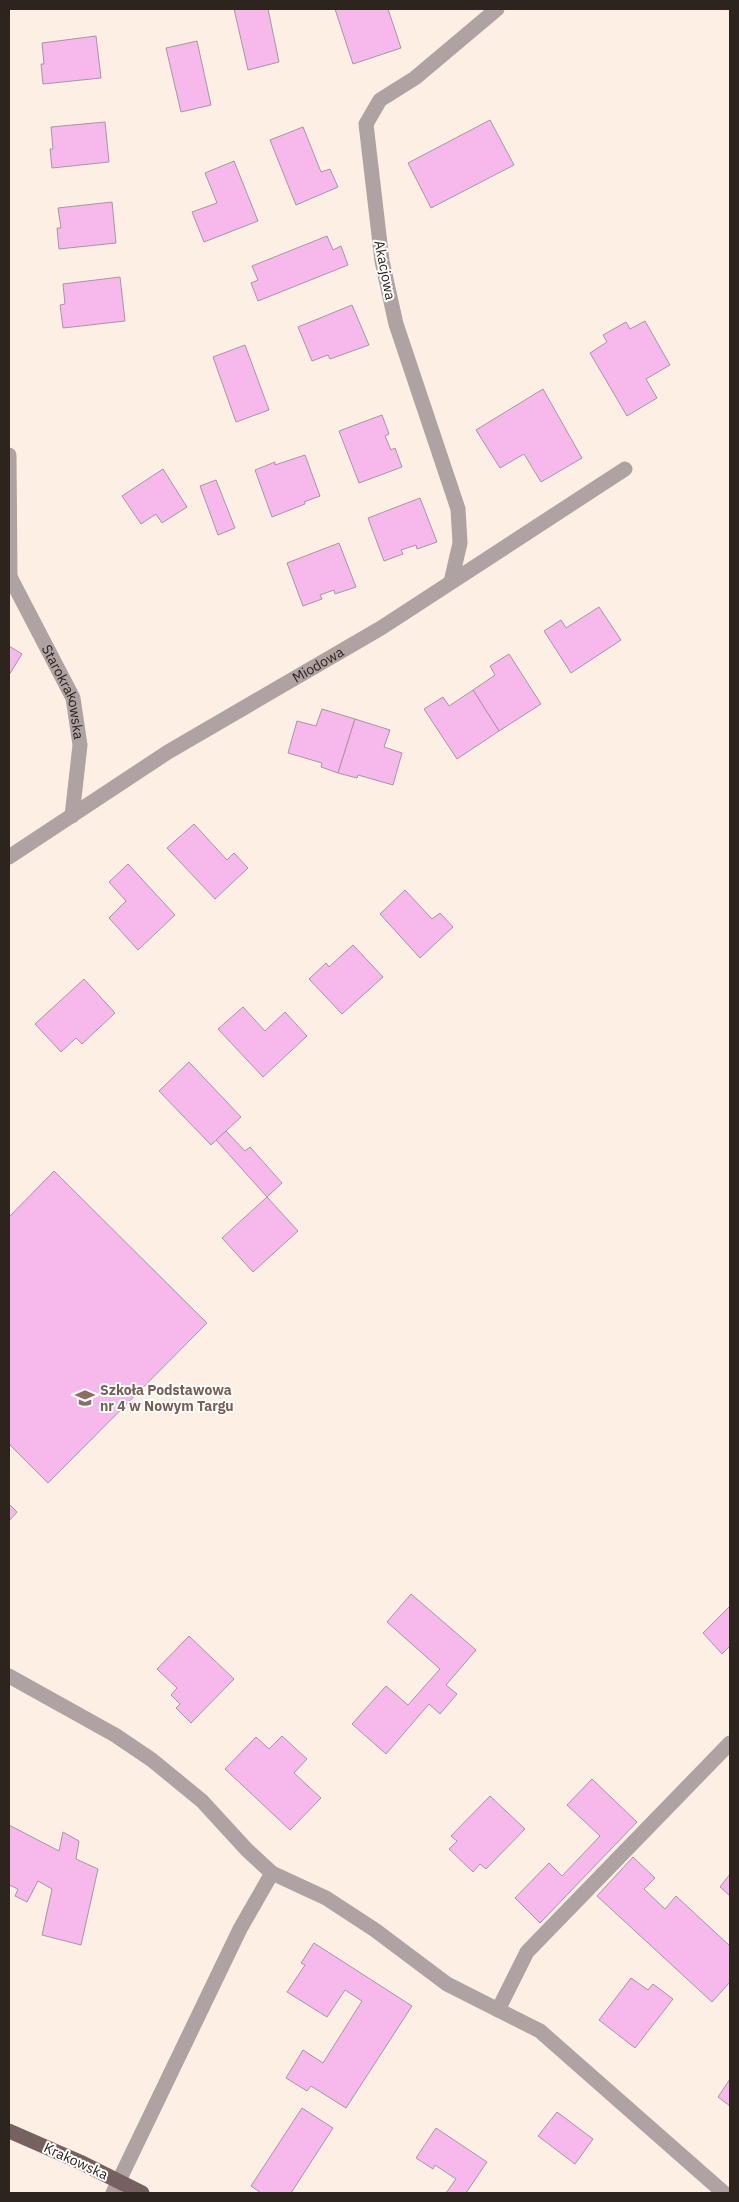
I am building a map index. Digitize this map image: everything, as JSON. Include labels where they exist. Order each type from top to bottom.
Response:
[{"type":"main road","name":"Krakowska","points":[[9,2131],[117,2187],[142,2193]]},
{"type":"street","name":"Akacjowa","points":[[451,582],[460,543],[458,510],[396,324],[382,261],[366,124],[380,100],[415,78],[497,9]]},
{"type":"street","name":"Starokrakowska","points":[[9,455],[9,576],[73,698],[80,746],[72,816]]},
{"type":"street","name":"Miodowa","points":[[9,857],[168,752],[381,628],[625,469]]},
{"type":"street","points":[[9,1676],[115,1735],[152,1760],[202,1801],[272,1873],[326,1898],[375,1930],[447,1984],[540,2032],[724,2193]]},
{"type":"street","points":[[498,2010],[527,1952],[730,1743]]},
{"type":"street","points":[[117,2187],[217,1975],[240,1929],[272,1873]]},
{"type":"building","points":[[234,9],[268,9],[279,62],[248,70]]},
{"type":"building","points":[[335,9],[388,9],[401,48],[353,64]]},
{"type":"building","points":[[96,36],[101,78],[43,84],[41,64],[44,64],[42,43]]},
{"type":"building","points":[[197,41],[211,105],[181,112],[166,48]]},
{"type":"building","points":[[490,120],[514,165],[431,208],[408,163]]},
{"type":"building","points":[[105,122],[109,162],[52,168],[50,149],[53,149],[51,127]]},
{"type":"building","points":[[303,127],[321,172],[330,169],[338,187],[296,205],[270,140]]},
{"type":"building","points":[[234,161],[258,221],[204,242],[192,212],[217,203],[205,173]]},
{"type":"building","points":[[112,202],[116,243],[59,249],[57,228],[61,228],[58,208]]},
{"type":"building","points":[[327,236],[333,250],[341,246],[348,265],[258,301],[251,283],[258,280],[252,266]]},
{"type":"building","points":[[120,277],[125,321],[63,328],[60,305],[65,304],[63,284]]},
{"type":"building","points":[[352,305],[369,345],[330,359],[328,355],[312,361],[298,327]]},
{"type":"building","points":[[645,321],[670,365],[646,379],[657,398],[627,416],[590,353],[607,342],[603,335],[626,322],[630,329]]},
{"type":"building","points":[[245,345],[269,410],[236,422],[213,357]]},
{"type":"building","points":[[543,389],[582,458],[541,482],[524,454],[500,468],[476,430]]},
{"type":"building","points":[[382,415],[389,434],[385,436],[391,450],[395,448],[402,467],[359,483],[339,431]]},
{"type":"building","points":[[305,455],[320,496],[272,517],[255,470],[275,462],[275,465]]},
{"type":"building","points":[[163,469],[187,507],[162,523],[156,514],[141,524],[122,496]]},
{"type":"building","points":[[216,480],[235,528],[218,535],[200,486]]},
{"type":"building","points":[[420,498],[437,542],[417,549],[416,545],[401,550],[403,554],[384,561],[368,518]]},
{"type":"building","points":[[339,543],[356,587],[335,594],[334,590],[320,595],[322,599],[303,606],[287,563]]},
{"type":"building","points":[[599,607],[621,640],[571,673],[544,631],[561,620],[566,628]]},
{"type":"building","points":[[9,646],[22,654],[9,675]]},
{"type":"building","points":[[509,654],[541,704],[499,731],[473,690],[495,675],[490,666]]},
{"type":"building","points":[[473,690],[499,731],[457,759],[424,709],[443,697],[449,706]]},
{"type":"building","points":[[322,709],[355,719],[338,773],[321,767],[322,763],[288,753],[297,721],[316,726]]},
{"type":"building","points":[[355,719],[390,730],[384,747],[402,753],[393,785],[358,775],[357,778],[338,773]]},
{"type":"building","points":[[194,824],[227,860],[234,853],[248,868],[215,899],[167,848]]},
{"type":"building","points":[[128,864],[175,915],[138,950],[109,918],[126,901],[109,882]]},
{"type":"building","points":[[405,890],[432,919],[440,913],[453,927],[420,958],[380,914]]},
{"type":"building","points":[[353,945],[383,977],[342,1014],[309,979],[326,963],[329,967]]},
{"type":"building","points":[[84,979],[115,1013],[82,1044],[76,1038],[61,1052],[35,1024]]},
{"type":"building","points":[[243,1007],[265,1031],[285,1012],[307,1036],[263,1077],[218,1029]]},
{"type":"building","points":[[189,1062],[241,1117],[211,1145],[159,1091]]},
{"type":"building","points":[[226,1131],[245,1151],[250,1147],[282,1183],[267,1197],[216,1140]]},
{"type":"building","points":[[54,1171],[207,1323],[48,1483],[9,1444],[9,1217]]},
{"type":"building","points":[[267,1197],[298,1231],[253,1272],[222,1238]]},
{"type":"building","points":[[9,1504],[17,1512],[9,1521]]},
{"type":"building","points":[[411,1594],[476,1650],[446,1685],[457,1694],[440,1714],[429,1704],[386,1754],[352,1724],[386,1686],[408,1705],[440,1669],[387,1622]]},
{"type":"building","points":[[730,1606],[730,1646],[722,1654],[703,1633]]},
{"type":"building","points":[[189,1636],[234,1679],[191,1723],[176,1708],[180,1704],[171,1695],[177,1688],[157,1669]]},
{"type":"building","points":[[282,1736],[307,1759],[294,1773],[321,1798],[290,1830],[225,1769],[256,1737],[269,1749]]},
{"type":"building","points":[[592,1779],[637,1822],[540,1923],[515,1898],[549,1863],[562,1876],[600,1836],[567,1805]]},
{"type":"building","points":[[490,1796],[525,1829],[486,1869],[480,1864],[473,1872],[449,1849],[457,1841],[451,1836]]},
{"type":"building","points":[[9,1825],[59,1851],[63,1832],[79,1841],[76,1859],[98,1869],[81,1945],[42,1935],[52,1889],[38,1881],[27,1902],[15,1896],[18,1889],[9,1885]]},
{"type":"building","points":[[633,1857],[655,1878],[644,1889],[665,1909],[676,1896],[730,1946],[730,1982],[712,2002],[597,1896]]},
{"type":"building","points":[[730,1874],[730,1896],[720,1887]]},
{"type":"building","points":[[314,1943],[412,2006],[346,2108],[311,2086],[307,2091],[286,2078],[303,2050],[323,2063],[362,2001],[345,1990],[327,2017],[287,1992],[305,1965],[301,1963]]},
{"type":"building","points":[[631,1978],[648,1990],[653,1984],[673,1999],[635,2048],[599,2020]]},
{"type":"building","points":[[730,2079],[730,2106],[718,2097]]},
{"type":"building","points":[[302,2108],[333,2128],[291,2193],[261,2193],[251,2186]]},
{"type":"building","points":[[557,2112],[593,2139],[575,2164],[538,2136]]},
{"type":"building","points":[[436,2128],[487,2162],[466,2193],[446,2193],[456,2179],[435,2165],[433,2169],[416,2158]]},
{"type":"place","name":"Szkoła Podstawowa nr 4 w Nowym Targu","points":[[85,1398]]}]
